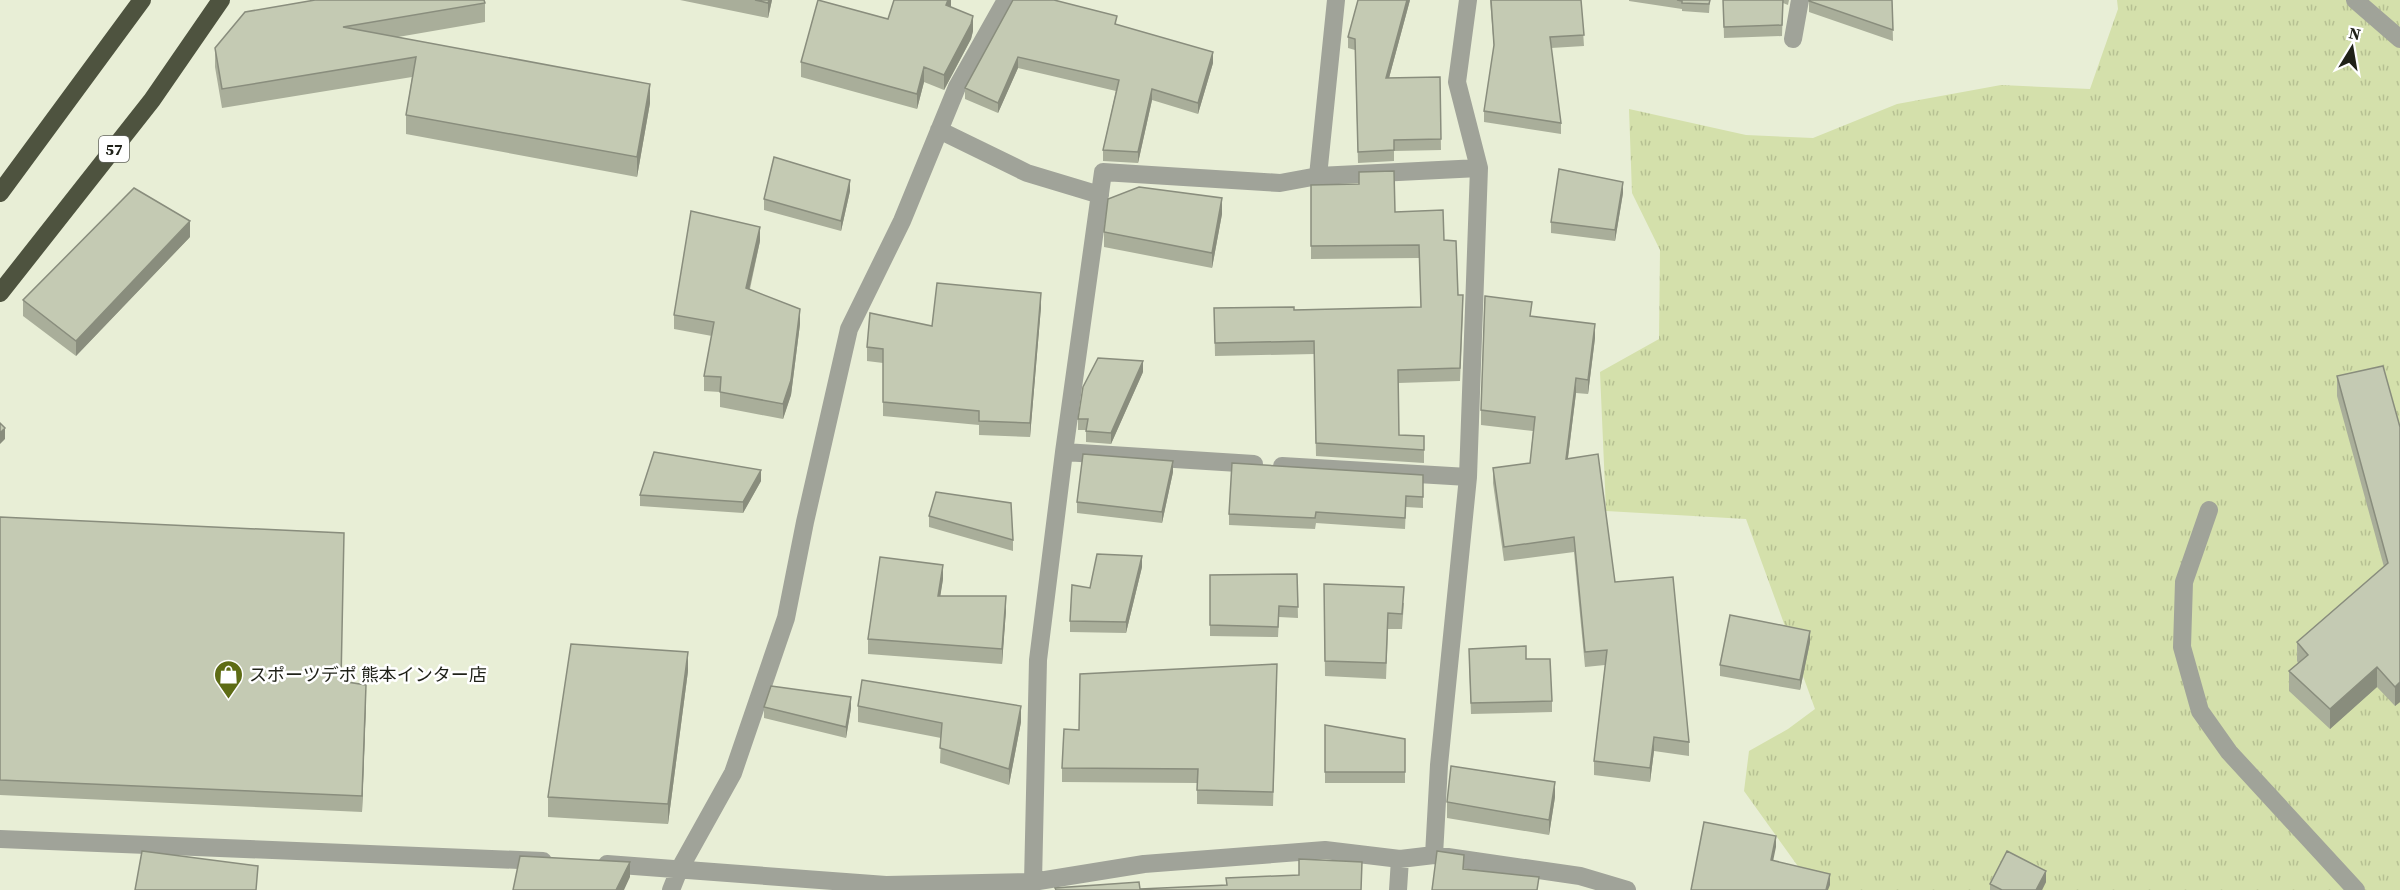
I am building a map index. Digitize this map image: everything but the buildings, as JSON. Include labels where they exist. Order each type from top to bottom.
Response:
[{"type":"highway","points":[[0,193],[142,0]]},
{"type":"highway","name":"57","points":[[0,292],[152,100],[221,0]]},
{"type":"street","points":[[671,890],[679,870],[733,773],[786,618],[805,522],[849,329],[902,221],[957,87],[1005,0]]},
{"type":"street","points":[[1318,176],[1336,0]]},
{"type":"street","points":[[1434,855],[1439,765],[1468,477],[1479,168],[1457,82],[1468,0]]},
{"type":"street","points":[[1793,39],[1800,0]]},
{"type":"street","points":[[2355,0],[2400,39]]},
{"type":"street","points":[[939,130],[1027,173],[1100,195]]},
{"type":"street","points":[[1033,882],[1038,660],[1103,172],[1280,183],[1318,176],[1479,168]]},
{"type":"street","points":[[1064,452],[1468,477]]},
{"type":"street","points":[[2209,510],[2184,582],[2182,647],[2200,711],[2229,752],[2356,890]]},
{"type":"street","points":[[0,839],[558,862]]},
{"type":"street","points":[[593,863],[886,885],[1033,882],[1144,864],[1325,850],[1400,859],[1434,855],[1580,876],[1627,890]]},
{"type":"street","points":[[1398,890],[1400,859]]},
{"type":"green space","points":[[2117,0],[2400,0],[2400,890],[1815,890],[1744,791],[1749,751],[1788,729],[1815,709],[1746,519],[1606,511],[1600,372],[1659,339],[1660,250],[1632,193],[1629,109],[1746,135],[1813,138],[1897,104],[2001,85],[2090,89],[2118,9]]},
{"type":"place","name":"スポーツデポ 熊本インター店","points":[[228,700]]}]
